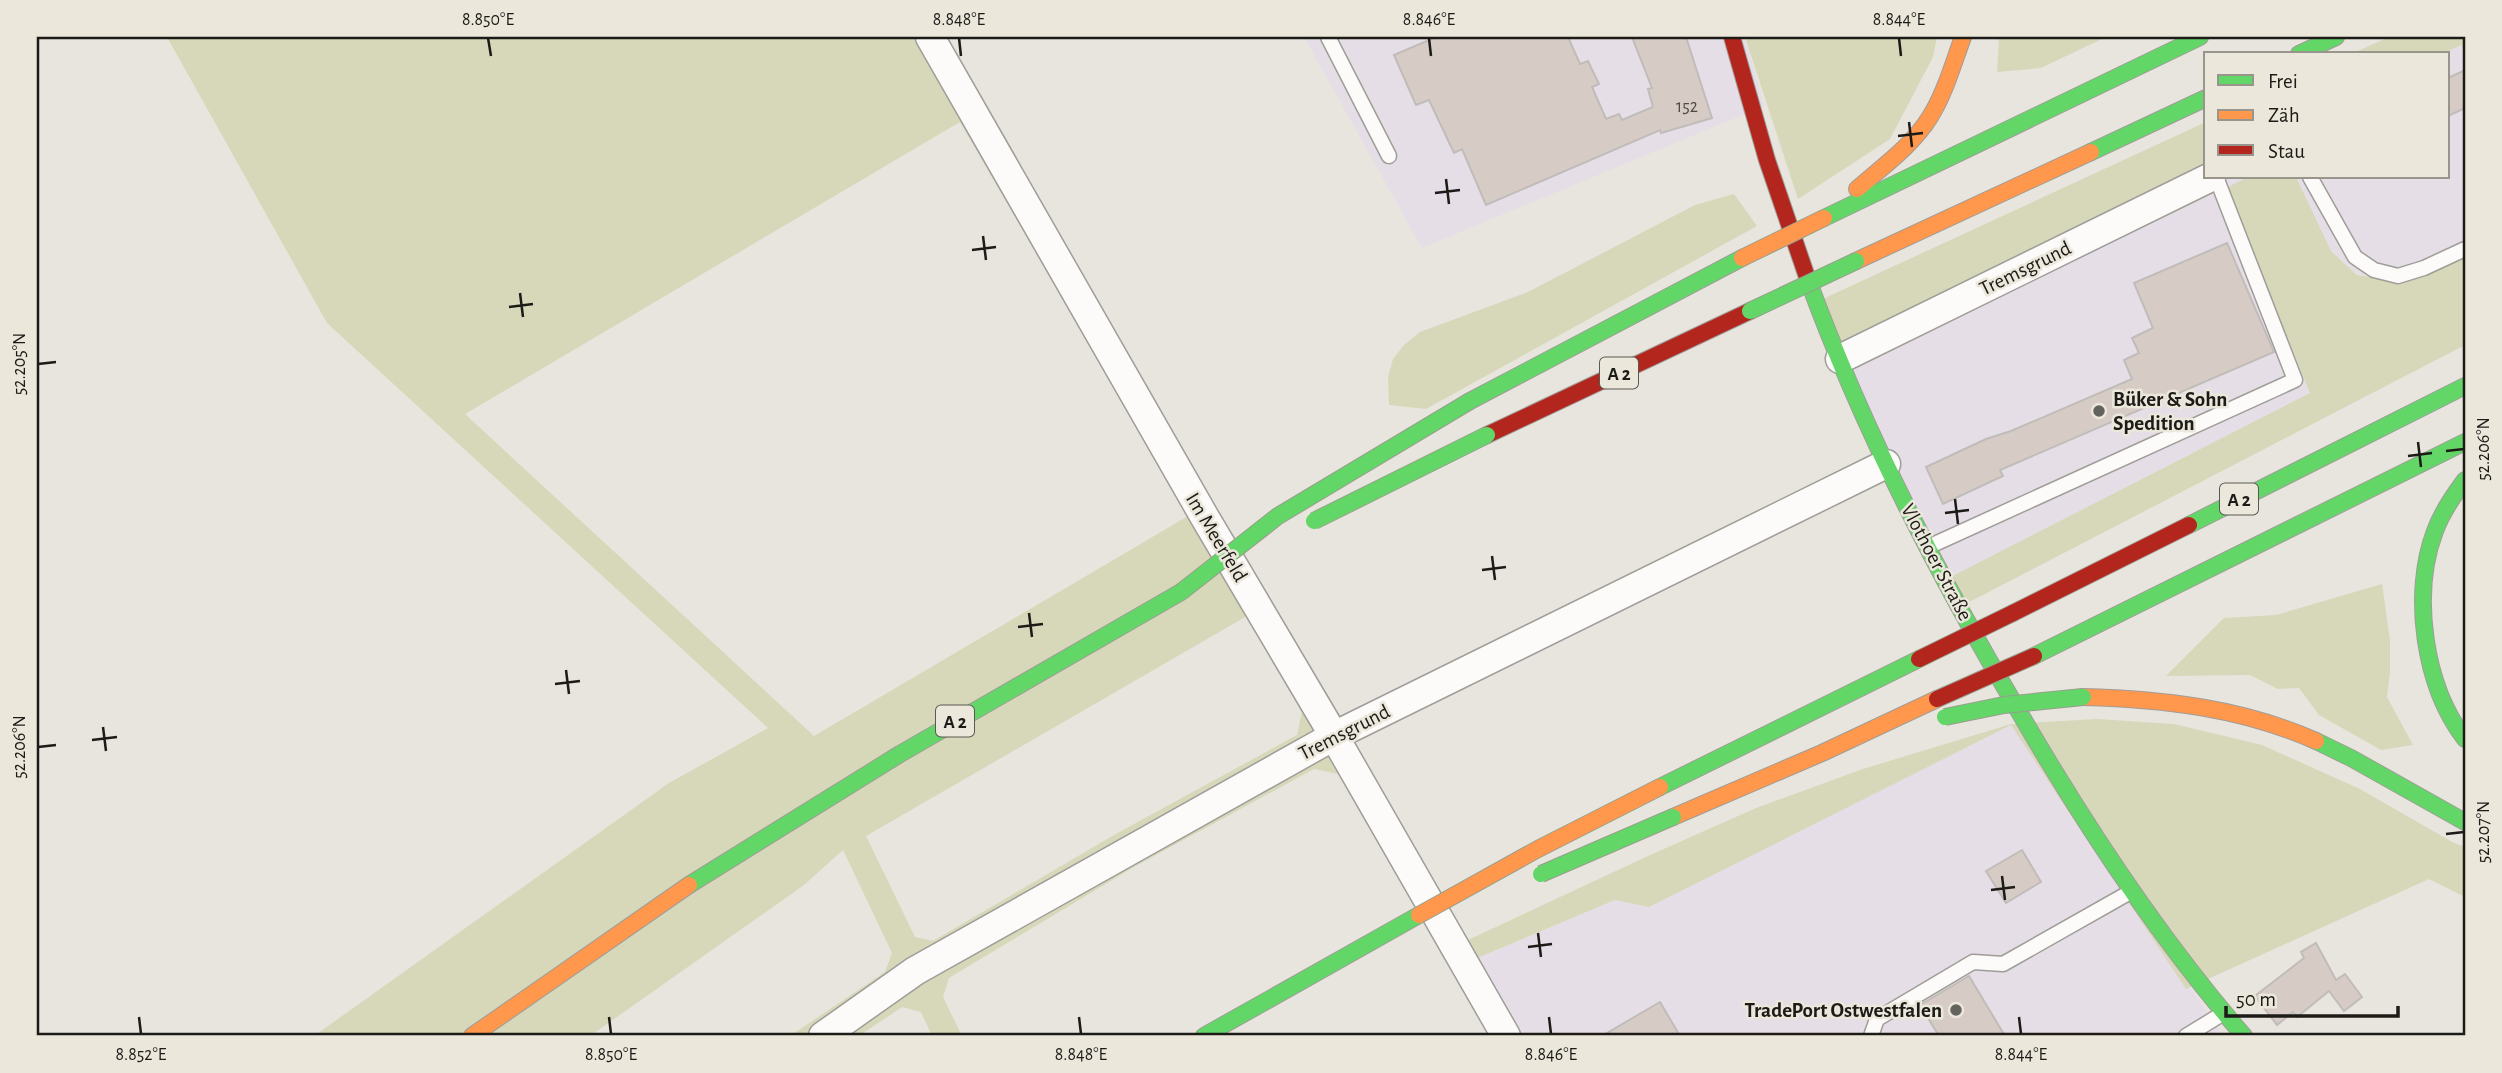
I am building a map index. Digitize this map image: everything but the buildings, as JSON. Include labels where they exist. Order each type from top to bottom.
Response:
[{"type":"main road","name":"Vlothoer Straße","points":[[1732,37],[1781,201],[1840,359],[1886,464],[1928,547],[2029,731],[2108,855],[2224,1013],[2244,1036]]},
{"type":"main road","points":[[1824,218],[1902,147],[1928,118],[1945,88],[1963,37]]},
{"type":"main road","points":[[1181,592],[1278,516],[1470,401],[1742,258],[2200,37]]},
{"type":"main road","points":[[2303,52],[2336,37]]},
{"type":"main road","name":"A 2","points":[[1298,529],[1488,435],[2204,99]]},
{"type":"main road","name":"A 2","points":[[1204,1036],[1538,849],[2465,386]]},
{"type":"main road","points":[[1419,915],[1548,871],[1822,753],[2034,656],[2465,442]]},
{"type":"main road","points":[[2465,480],[2434,529],[2423,578],[2423,624],[2436,683],[2465,739]]},
{"type":"main road","name":"A 2","points":[[472,1036],[567,968],[733,857],[935,732],[1263,548]]},
{"type":"main road","points":[[1822,753],[1933,721],[2004,705],[2083,697],[2179,701],[2225,710],[2332,748],[2465,822]]},
{"type":"street","name":"Im Meerfeld","points":[[930,37],[1506,1036]]},
{"type":"street","name":"Tremsgrund","points":[[1840,359],[2211,178]]},
{"type":"street","name":"Tremsgrund","points":[[823,1036],[915,971],[1334,736],[1886,464]]},
{"type":"lane","points":[[1328,37],[1389,156]]},
{"type":"lane","points":[[1928,547],[2295,380],[2213,178]]},
{"type":"lane","points":[[2311,178],[2355,257],[2375,270],[2399,276],[2465,249]]},
{"type":"lane","points":[[1871,1036],[1877,1019],[1973,962],[2003,964],[2133,890]]},
{"type":"lane","points":[[2186,1036],[2224,1013]]},
{"type":"shaded area","points":[[1304,37],[1745,37],[1764,106],[1422,248]]},
{"type":"shaded area","points":[[2461,44],[2465,54],[2465,256],[2433,272],[2399,282],[2357,274],[2331,251],[2296,178],[2450,178],[2450,52],[2446,52]]},
{"type":"shaded area","points":[[2204,178],[2246,178],[2227,189],[2311,393],[1937,584],[1831,356]]},
{"type":"shaded area","points":[[2011,724],[2223,1036],[1490,1036],[1451,969],[1616,900],[1649,907]]},
{"type":"green space","points":[[167,37],[942,37],[1247,616],[866,836],[915,937],[933,941],[1114,835],[1297,735],[1302,712],[1338,774],[1314,769],[1134,867],[949,978],[943,997],[962,1036],[932,1036],[921,1012],[902,1007],[859,1036],[790,1036],[885,972],[892,953],[843,850],[804,885],[590,1036],[314,1036],[669,783],[768,728],[327,323]],"holes":[[[960,122],[1188,516],[814,736],[465,414]]]},
{"type":"green space","points":[[1745,37],[1937,37],[1933,57],[1890,139],[1798,199]]},
{"type":"green space","points":[[1999,37],[2102,39],[2041,68],[1997,72]]},
{"type":"green space","points":[[2389,37],[2465,37],[2465,54],[2461,45],[2446,52],[2355,52]]},
{"type":"green space","points":[[2204,123],[2204,176],[1831,356],[1814,303]]},
{"type":"green space","points":[[2246,178],[2296,178],[2331,251],[2357,275],[2399,282],[2433,272],[2465,256],[2465,345],[1952,611],[1937,584],[2310,393],[2226,188]]},
{"type":"green space","points":[[1734,194],[1757,226],[1426,409],[1389,405],[1388,377],[1393,359],[1404,345],[1420,332],[1528,292],[1695,205]]},
{"type":"green space","points":[[2382,584],[2390,640],[2387,697],[2413,745],[2381,750],[2319,715],[2299,688],[2278,689],[2250,675],[2166,676],[2224,618],[2276,615]]},
{"type":"green space","points":[[2097,719],[2174,724],[2262,745],[2360,789],[2465,847],[2465,897],[2429,879],[2186,989],[2011,725],[1649,907],[1615,900],[1451,969],[1440,953],[1756,808],[1863,769],[2011,724]]},
{"type":"traffic: fast","points":[[1824,218],[2200,37]]},
{"type":"traffic: fast","points":[[2303,52],[2336,37]]},
{"type":"traffic: fast","points":[[2091,152],[2204,99]]},
{"type":"traffic: fast","points":[[1470,401],[1742,258]]},
{"type":"traffic: fast","points":[[1750,311],[1856,261]]},
{"type":"traffic: fast","points":[[1807,277],[1876,444],[1930,552],[1988,658],[2043,753],[2123,878],[2181,959],[2244,1036]]},
{"type":"traffic: fast","points":[[2189,525],[2465,386]]},
{"type":"traffic: fast","points":[[1181,592],[1278,516],[1470,401]]},
{"type":"traffic: fast","points":[[1314,521],[1487,435]]},
{"type":"traffic: fast","points":[[2034,656],[2465,442]]},
{"type":"traffic: fast","points":[[2465,480],[2448,504],[2435,531],[2428,556],[2423,611],[2431,667],[2451,717],[2465,739]]},
{"type":"traffic: fast","points":[[689,885],[900,754],[1181,592]]},
{"type":"traffic: fast","points":[[1660,787],[1919,659]]},
{"type":"traffic: fast","points":[[1945,717],[2004,705],[2083,697]]},
{"type":"traffic: fast","points":[[2316,741],[2465,822]]},
{"type":"traffic: fast","points":[[1541,874],[1673,817]]},
{"type":"traffic: fast","points":[[1204,1036],[1419,915]]},
{"type":"traffic: slow","points":[[1857,189],[1896,156],[1923,128],[1940,98],[1963,37]]},
{"type":"traffic: slow","points":[[1856,261],[2091,152]]},
{"type":"traffic: slow","points":[[1742,258],[1824,218]]},
{"type":"traffic: slow","points":[[2083,697],[2202,707],[2260,720],[2316,741]]},
{"type":"traffic: slow","points":[[1673,817],[1822,753],[1937,699]]},
{"type":"traffic: slow","points":[[1419,915],[1538,849],[1660,787]]},
{"type":"traffic: slow","points":[[472,1036],[689,885]]},
{"type":"traffic: jam","points":[[1732,37],[1767,160],[1807,277]]},
{"type":"traffic: jam","points":[[1487,435],[1750,311]]},
{"type":"traffic: jam","points":[[2013,613],[2189,525]]},
{"type":"traffic: jam","points":[[1919,659],[2013,613]]},
{"type":"traffic: jam","points":[[1937,699],[2034,656]]},
{"type":"place","name":"Büker & Sohn Spedition","points":[[2099,411]]},
{"type":"place","name":"TradePort Ostwestfalen","points":[[1956,1010]]}]
